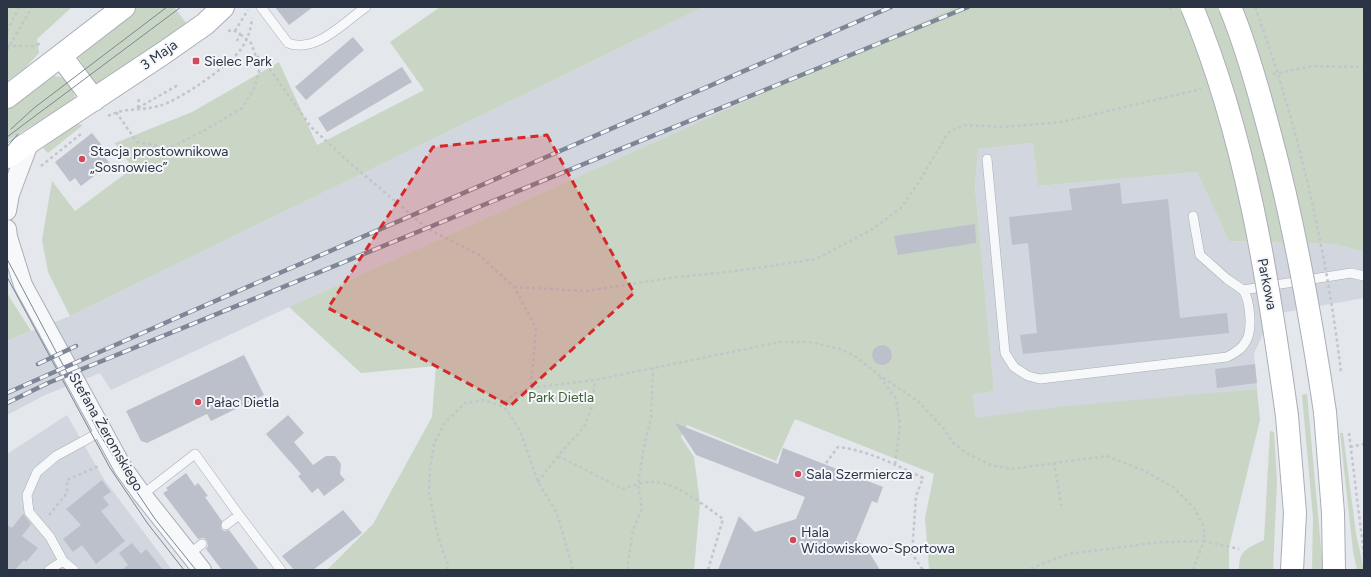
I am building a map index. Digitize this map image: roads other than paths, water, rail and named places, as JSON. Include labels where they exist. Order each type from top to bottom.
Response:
[{"type":"street","points":[[7,97],[53,49],[124,7]]},
{"type":"street","name":"3 Maja","points":[[7,157],[30,141],[99,109],[205,24],[223,7]]},
{"type":"street","points":[[1230,7],[1261,100],[1286,194],[1306,292],[1325,412],[1333,513],[1334,570]]},
{"type":"street","name":"Parkowa","points":[[1182,11],[1202,32],[1228,114],[1248,188],[1271,298],[1287,416],[1295,513],[1292,570]]},
{"type":"street","points":[[53,49],[99,109]]},
{"type":"street","points":[[7,211],[10,194],[30,141]]},
{"type":"street","name":"Stefana Żeromskiego","points":[[7,229],[8,237],[23,284],[102,431],[142,495],[196,549],[202,570]]},
{"type":"street","name":"Stefana Żeromskiego","points":[[7,271],[23,284]]},
{"type":"street","points":[[1333,513],[1348,570]]},
{"type":"lane","points":[[257,10],[288,43],[304,46],[317,42],[366,7]]},
{"type":"lane","points":[[987,159],[1005,353],[1014,367],[1028,376],[1040,379],[1074,376],[1228,358],[1239,350],[1247,340],[1249,310],[1243,290]]},
{"type":"lane","points":[[1193,216],[1200,254],[1227,280],[1243,290],[1351,273],[1364,276]]},
{"type":"lane","points":[[74,570],[63,561],[50,537],[29,512],[27,495],[37,472],[56,456],[102,431]]},
{"type":"lane","points":[[142,495],[195,454],[239,515],[282,570]]},
{"type":"lane","points":[[226,525],[239,515]]},
{"type":"lane","points":[[49,570],[63,561]]},
{"type":"tram line","points":[[11,129],[34,108],[167,7]]},
{"type":"tram line","points":[[7,137],[181,7]]},
{"type":"tram line","points":[[7,147],[18,134]]},
{"type":"tram line","points":[[7,259],[99,433],[155,519],[196,570]]},
{"type":"tram line","points":[[7,277],[110,468],[148,524],[184,570]]},
{"type":"railway","points":[[7,393],[891,7]]},
{"type":"railway","points":[[7,403],[48,383],[968,7]]},
{"type":"railway","points":[[38,364],[76,346]]},
{"type":"place","name":"Sielec Park","points":[[196,61]]},
{"type":"place","name":"Stacja prostownikowa „Sosnowiec”","points":[[82,159]]},
{"type":"place","name":"Pałac Dietla","points":[[198,402]]},
{"type":"place","name":"Sala Szermiercza","points":[[798,474]]},
{"type":"place","name":"Hala Widowiskowo-Sportowa","points":[[793,540]]},
{"type":"park label","name":"Park Dietla","points":[[561,397]]}]
